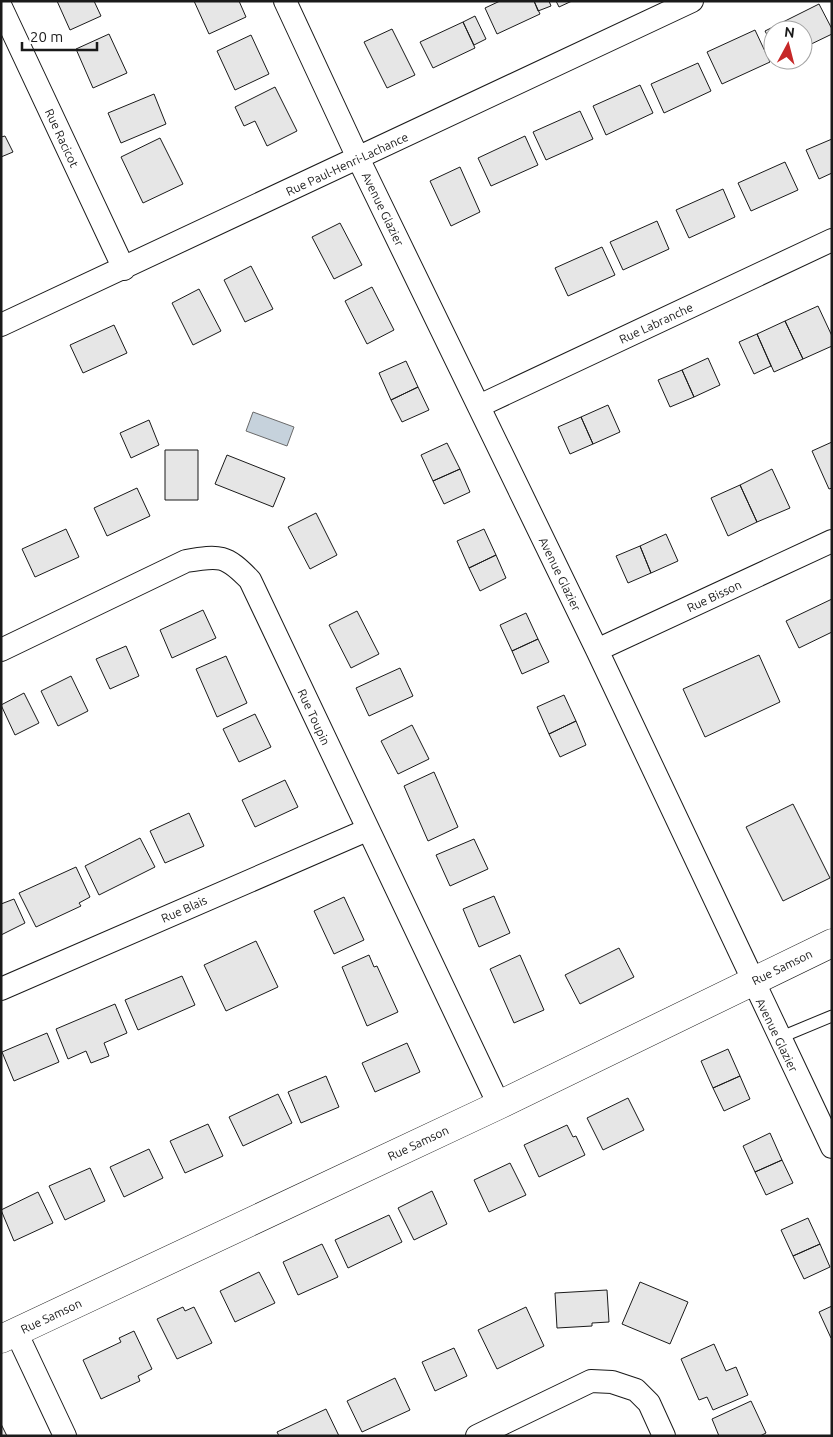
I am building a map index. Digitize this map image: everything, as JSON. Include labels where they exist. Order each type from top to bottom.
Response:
[{"type":"street","name":"Avenue Glazier","points":[[286,1],[358,158],[597,650],[752,982],[832,1147]]},
{"type":"street","name":"Rue Paul-Henri-Lachance","points":[[1,325],[124,269],[692,1]]},
{"type":"street","name":"Rue Racicot","points":[[1,7],[7,34],[124,269]]},
{"type":"street","name":"Rue Labranche","points":[[480,406],[832,240]]},
{"type":"street","name":"Rue Bisson","points":[[597,650],[832,541]]},
{"type":"street","name":"Rue Toupin","points":[[1,650],[186,561],[210,557],[232,561],[250,580],[367,830],[500,1105]]},
{"type":"street","name":"Rue Blais","points":[[1,989],[367,830]]},
{"type":"street","name":"Rue Samson","points":[[9,1336],[500,1105],[832,943]]},
{"type":"street","points":[[9,1336],[65,1436]]},
{"type":"street","points":[[477,1436],[591,1382],[612,1382],[636,1390],[649,1403],[664,1436]]},
{"type":"lane","points":[[779,1038],[832,1016]]},
{"type":"shaded area","points":[[253,412],[294,427],[287,446],[246,431]]},
{"type":"building","points":[[57,1],[94,1],[101,16],[70,30]]},
{"type":"building","points":[[194,1],[239,1],[246,17],[209,34]]},
{"type":"building","points":[[500,1],[534,1],[540,14],[497,34],[485,8]]},
{"type":"building","points":[[534,1],[549,1],[551,6],[538,11]]},
{"type":"building","points":[[556,1],[572,1],[559,7]]},
{"type":"building","points":[[819,4],[832,29],[832,34],[813,43],[813,20],[787,20]]},
{"type":"building","points":[[475,16],[486,39],[474,45],[463,22]]},
{"type":"building","points":[[463,22],[475,48],[433,68],[420,42]]},
{"type":"building","points":[[392,29],[415,75],[387,88],[364,42]]},
{"type":"building","points":[[755,30],[763,47],[763,65],[722,84],[707,52]]},
{"type":"building","points":[[109,34],[127,73],[93,88],[76,49]]},
{"type":"building","points":[[251,35],[269,74],[235,90],[217,51]]},
{"type":"building","points":[[698,63],[711,91],[664,113],[651,84]]},
{"type":"building","points":[[640,85],[653,113],[606,135],[593,106]]},
{"type":"building","points":[[275,87],[297,131],[267,146],[255,121],[244,126],[235,107]]},
{"type":"building","points":[[154,94],[166,124],[121,143],[108,113]]},
{"type":"building","points":[[580,111],[593,139],[546,160],[533,132]]},
{"type":"building","points":[[5,136],[13,152],[1,157],[1,137]]},
{"type":"building","points":[[525,136],[538,165],[491,186],[478,158]]},
{"type":"building","points":[[160,138],[183,184],[143,203],[121,157]]},
{"type":"building","points":[[832,139],[832,173],[819,179],[806,150]]},
{"type":"building","points":[[785,162],[798,190],[751,211],[738,183]]},
{"type":"building","points":[[460,167],[480,212],[451,226],[430,181]]},
{"type":"building","points":[[723,189],[735,217],[689,238],[676,210]]},
{"type":"building","points":[[657,221],[669,249],[623,270],[610,242]]},
{"type":"building","points":[[340,223],[362,265],[334,279],[312,237]]},
{"type":"building","points":[[602,247],[615,275],[568,296],[555,268]]},
{"type":"building","points":[[251,266],[273,309],[245,322],[224,280]]},
{"type":"building","points":[[372,287],[394,330],[367,344],[345,301]]},
{"type":"building","points":[[199,289],[221,331],[193,345],[172,303]]},
{"type":"building","points":[[818,306],[832,336],[832,346],[803,359],[785,321]]},
{"type":"building","points":[[785,321],[803,359],[774,372],[757,334]]},
{"type":"building","points":[[114,325],[127,353],[83,373],[70,345]]},
{"type":"building","points":[[757,334],[771,366],[754,374],[739,342]]},
{"type":"building","points":[[708,358],[720,385],[694,397],[682,370]]},
{"type":"building","points":[[406,361],[418,387],[391,400],[379,373]]},
{"type":"building","points":[[682,370],[694,397],[670,407],[658,380]]},
{"type":"building","points":[[418,387],[429,410],[402,422],[391,400]]},
{"type":"building","points":[[608,405],[620,432],[593,444],[581,417]]},
{"type":"building","points":[[581,417],[593,444],[570,454],[558,427]]},
{"type":"building","points":[[149,420],[159,445],[131,458],[120,433]]},
{"type":"building","points":[[832,442],[832,488],[829,489],[812,451]]},
{"type":"building","points":[[447,443],[460,469],[433,481],[421,455]]},
{"type":"building","points":[[165,450],[198,450],[198,500],[165,500]]},
{"type":"building","points":[[227,455],[285,478],[273,507],[215,484]]},
{"type":"building","points":[[460,469],[470,492],[444,504],[433,481]]},
{"type":"building","points":[[772,469],[790,508],[757,522],[740,485]]},
{"type":"building","points":[[740,485],[757,522],[728,536],[711,498]]},
{"type":"building","points":[[137,488],[150,516],[107,536],[94,508]]},
{"type":"building","points":[[316,513],[337,555],[310,569],[288,527]]},
{"type":"building","points":[[66,529],[79,557],[35,577],[22,549]]},
{"type":"building","points":[[484,529],[496,555],[469,568],[457,541]]},
{"type":"building","points":[[666,534],[678,561],[651,573],[640,546]]},
{"type":"building","points":[[640,546],[651,573],[628,583],[616,556]]},
{"type":"building","points":[[496,555],[506,578],[480,591],[469,568]]},
{"type":"building","points":[[832,599],[832,632],[799,648],[786,621]]},
{"type":"building","points":[[203,610],[216,638],[172,658],[160,630]]},
{"type":"building","points":[[357,611],[379,654],[351,668],[329,625]]},
{"type":"building","points":[[526,613],[538,639],[512,651],[500,625]]},
{"type":"building","points":[[538,639],[549,662],[522,674],[512,651]]},
{"type":"building","points":[[126,646],[139,676],[110,689],[96,659]]},
{"type":"building","points":[[759,655],[780,702],[705,737],[683,689]]},
{"type":"building","points":[[226,656],[247,703],[217,717],[196,669]]},
{"type":"building","points":[[400,668],[413,696],[369,716],[356,688]]},
{"type":"building","points":[[71,676],[88,711],[58,726],[41,691]]},
{"type":"building","points":[[24,693],[39,723],[15,735],[1,705]]},
{"type":"building","points":[[564,695],[576,721],[549,734],[537,707]]},
{"type":"building","points":[[255,714],[271,747],[239,762],[223,729]]},
{"type":"building","points":[[576,721],[586,745],[560,757],[549,734]]},
{"type":"building","points":[[412,725],[429,759],[398,774],[381,741]]},
{"type":"building","points":[[434,772],[458,827],[428,841],[404,786]]},
{"type":"building","points":[[285,780],[298,807],[255,827],[242,800]]},
{"type":"building","points":[[793,804],[830,878],[783,901],[746,827]]},
{"type":"building","points":[[189,813],[204,846],[165,863],[150,831]]},
{"type":"building","points":[[140,838],[155,867],[99,895],[85,866]]},
{"type":"building","points":[[474,839],[488,869],[450,886],[436,855]]},
{"type":"building","points":[[76,867],[90,897],[79,903],[81,906],[36,927],[19,893]]},
{"type":"building","points":[[494,896],[510,933],[479,947],[463,909]]},
{"type":"building","points":[[344,897],[364,940],[334,954],[314,911]]},
{"type":"building","points":[[14,899],[25,923],[1,935],[1,904]]},
{"type":"building","points":[[256,941],[278,987],[226,1011],[204,965]]},
{"type":"building","points":[[619,948],[634,977],[580,1004],[565,975]]},
{"type":"building","points":[[369,955],[374,967],[377,966],[398,1012],[367,1026],[342,967]]},
{"type":"building","points":[[520,955],[544,1010],[514,1023],[490,969]]},
{"type":"building","points":[[182,976],[195,1005],[138,1030],[125,1000]]},
{"type":"building","points":[[115,1004],[127,1033],[104,1043],[109,1056],[91,1063],[86,1051],[68,1059],[56,1029]]},
{"type":"building","points":[[47,1033],[59,1062],[14,1081],[2,1052]]},
{"type":"building","points":[[407,1043],[420,1072],[375,1092],[362,1063]]},
{"type":"building","points":[[728,1049],[740,1076],[713,1088],[701,1061]]},
{"type":"building","points":[[326,1076],[339,1107],[301,1123],[288,1092]]},
{"type":"building","points":[[740,1076],[750,1099],[724,1111],[713,1088]]},
{"type":"building","points":[[278,1094],[292,1123],[243,1146],[229,1117]]},
{"type":"building","points":[[628,1098],[644,1130],[603,1150],[587,1118]]},
{"type":"building","points":[[208,1124],[223,1156],[185,1173],[170,1141]]},
{"type":"building","points":[[567,1125],[573,1137],[576,1136],[585,1155],[539,1177],[524,1145]]},
{"type":"building","points":[[770,1133],[782,1160],[755,1172],[743,1146]]},
{"type":"building","points":[[149,1149],[163,1178],[124,1197],[110,1167]]},
{"type":"building","points":[[782,1160],[793,1183],[766,1195],[755,1172]]},
{"type":"building","points":[[510,1163],[526,1195],[489,1212],[474,1180]]},
{"type":"building","points":[[90,1168],[105,1201],[65,1220],[49,1186]]},
{"type":"building","points":[[432,1191],[447,1224],[414,1240],[398,1208]]},
{"type":"building","points":[[38,1192],[53,1223],[14,1241],[1,1210]]},
{"type":"building","points":[[389,1215],[402,1242],[348,1268],[335,1240]]},
{"type":"building","points":[[808,1218],[820,1244],[793,1256],[781,1230]]},
{"type":"building","points":[[322,1244],[338,1277],[298,1295],[283,1262]]},
{"type":"building","points":[[820,1244],[830,1267],[804,1279],[793,1256]]},
{"type":"building","points":[[259,1272],[275,1303],[235,1322],[220,1291]]},
{"type":"building","points":[[640,1282],[688,1302],[670,1344],[622,1324]]},
{"type":"building","points":[[607,1290],[609,1322],[592,1323],[592,1326],[557,1328],[555,1293]]},
{"type":"building","points":[[832,1306],[832,1338],[831,1338],[819,1312]]},
{"type":"building","points":[[183,1307],[185,1311],[194,1307],[212,1343],[177,1359],[157,1319]]},
{"type":"building","points":[[526,1307],[544,1346],[497,1369],[478,1330]]},
{"type":"building","points":[[134,1331],[152,1369],[138,1376],[140,1381],[101,1399],[83,1360],[121,1342],[119,1338]]},
{"type":"building","points":[[714,1344],[726,1371],[736,1367],[748,1395],[713,1410],[707,1397],[699,1400],[681,1359]]},
{"type":"building","points":[[454,1348],[467,1376],[435,1391],[422,1362]]},
{"type":"building","points":[[395,1378],[410,1410],[362,1432],[347,1401]]},
{"type":"building","points":[[751,1401],[766,1433],[760,1436],[719,1436],[712,1419]]},
{"type":"building","points":[[326,1409],[339,1436],[279,1436],[277,1432]]},
{"type":"building","points":[[1,1424],[7,1436],[1,1436]]}]
